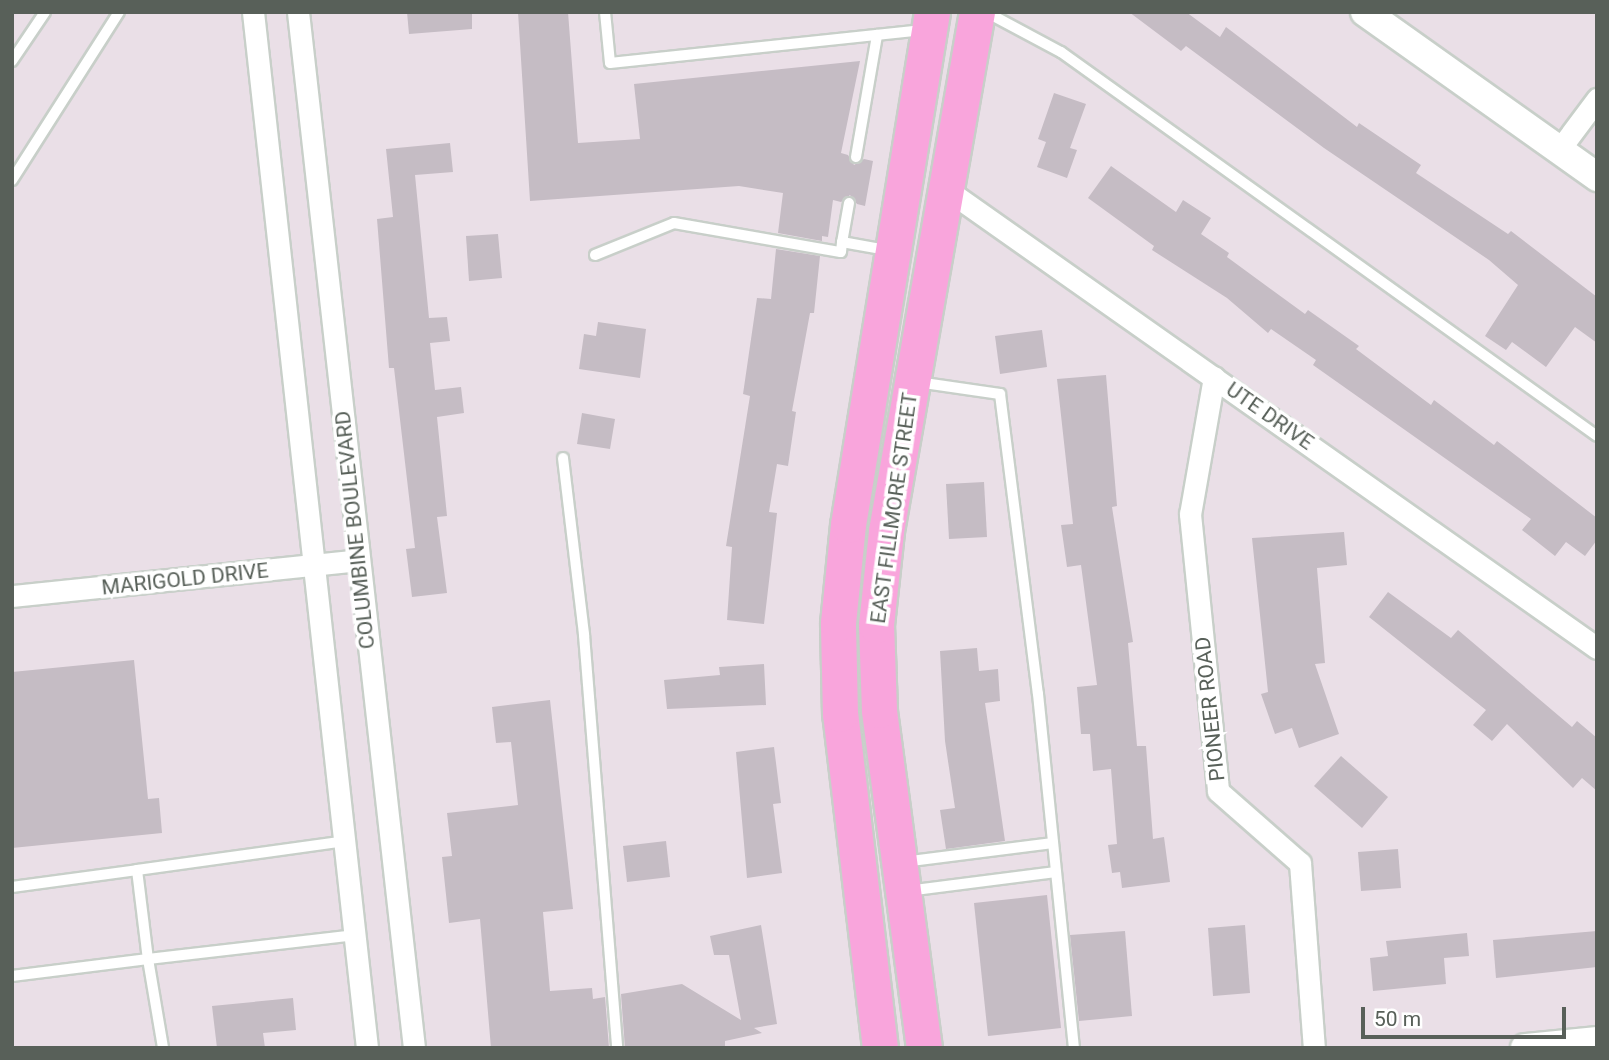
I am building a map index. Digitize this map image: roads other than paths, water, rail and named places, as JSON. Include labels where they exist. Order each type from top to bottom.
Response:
[{"type":"main road","name":"EAST FILLMORE STREET","points":[[924,1048],[879,709],[876,625],[886,531],[943,187],[976,12]]},
{"type":"main road","name":"EAST FILLMORE STREET","points":[[880,1048],[840,714],[838,623],[848,525],[931,21]]},
{"type":"street","name":"COLUMBINE BOULEVARD","points":[[253,12],[367,1048]]},
{"type":"street","name":"COLUMBINE BOULEVARD","points":[[298,12],[414,1048]]},
{"type":"street","points":[[1365,12],[1597,177]]},
{"type":"street","points":[[1559,150],[1597,99]]},
{"type":"street","name":"UTE DRIVE","points":[[943,187],[1597,648]]},
{"type":"street","name":"PIONEER ROAD","points":[[1214,377],[1190,514],[1218,791],[1300,863],[1314,1048]]},
{"type":"street","name":"MARIGOLD DRIVE","points":[[12,596],[358,560]]},
{"type":"street","points":[[1525,1048],[1597,1041]]},
{"type":"lane","points":[[12,61],[45,12]]},
{"type":"lane","points":[[12,180],[119,12]]},
{"type":"lane","points":[[605,12],[610,63],[877,35],[931,21]]},
{"type":"lane","points":[[986,12],[1061,52],[1597,436]]},
{"type":"lane","points":[[856,157],[877,35]]},
{"type":"lane","points":[[595,255],[674,223],[841,252],[849,203]]},
{"type":"lane","points":[[842,242],[895,252]]},
{"type":"lane","points":[[911,381],[1000,394],[1053,843],[1074,1048]]},
{"type":"lane","points":[[562,458],[584,635],[617,1048]]},
{"type":"lane","points":[[12,887],[345,841]]},
{"type":"lane","points":[[903,876],[1053,843]]},
{"type":"lane","points":[[136,870],[163,1048]]},
{"type":"lane","points":[[903,876],[1056,872]]},
{"type":"lane","points":[[12,976],[354,935]]}]
